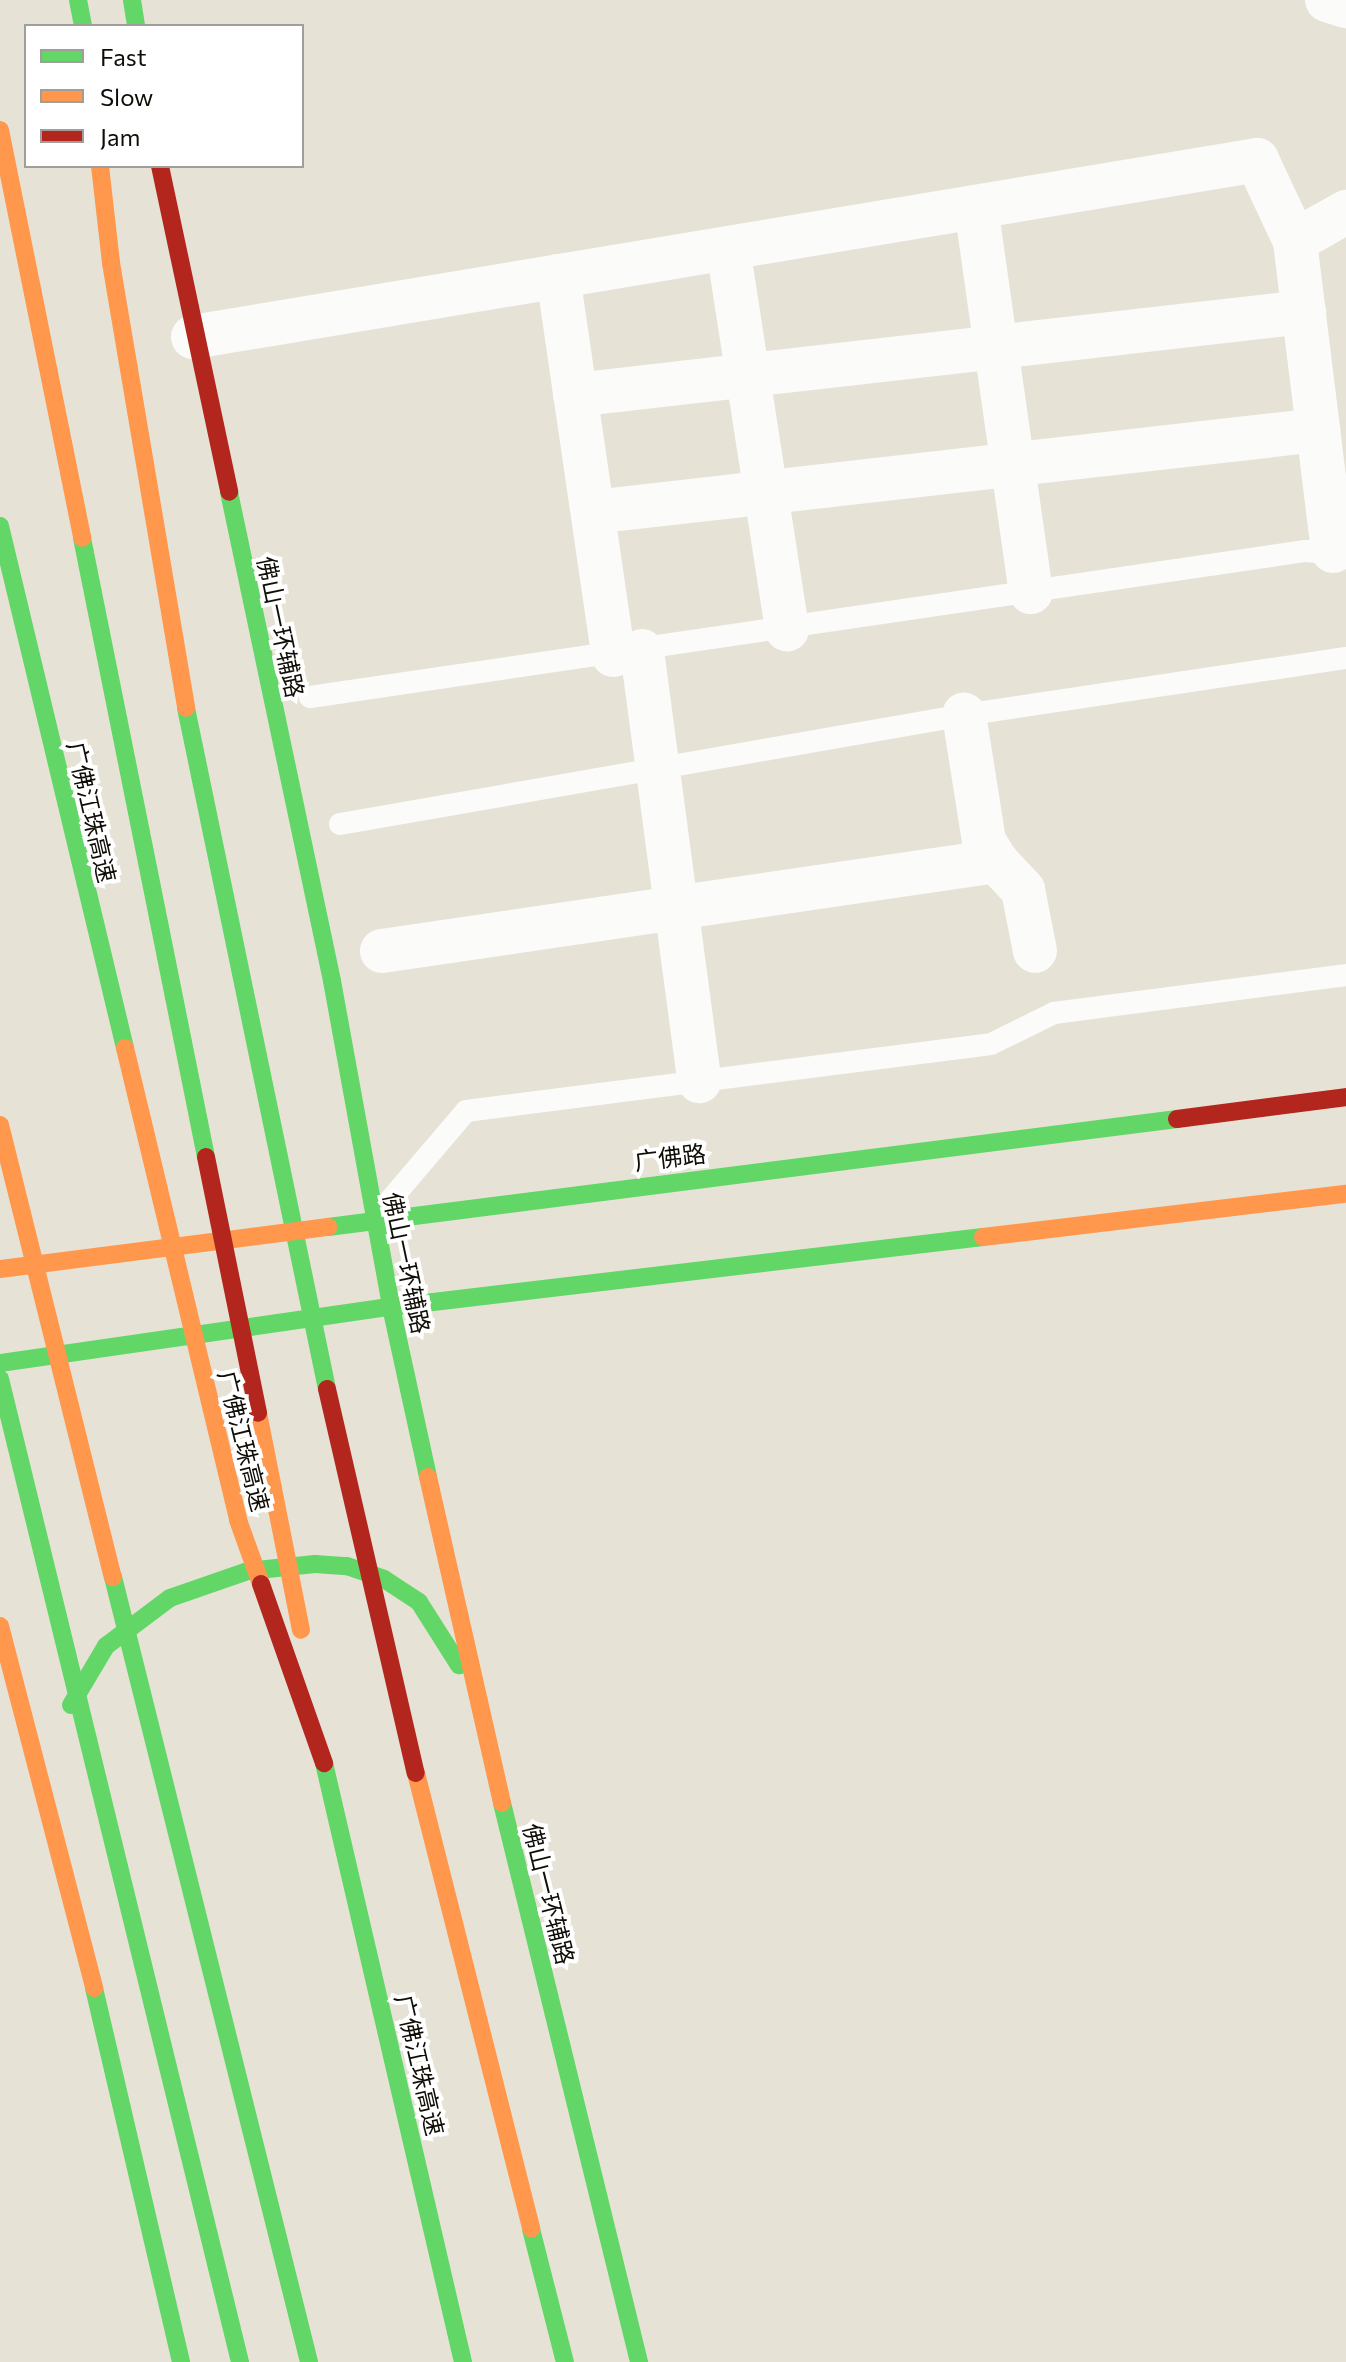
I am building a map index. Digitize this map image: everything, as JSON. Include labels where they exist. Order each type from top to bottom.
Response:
[{"type":"main road","points":[[78,0],[83,24]]},
{"type":"main road","points":[[132,0],[136,24]]},
{"type":"main road","points":[[0,130],[54,378],[330,1781]]},
{"type":"main road","points":[[100,168],[111,263],[190,734],[275,1156],[393,1684],[565,2362]]},
{"type":"main road","name":"佛山一环辅路","points":[[160,168],[193,337],[332,981],[391,1307],[475,1691],[639,2362]]},
{"type":"main road","name":"广佛江珠高速","points":[[0,526],[238,1520],[330,1781],[463,2362]]},
{"type":"main road","name":"广佛路","points":[[0,1269],[1346,1097]]},
{"type":"main road","points":[[0,1125],[309,2362]]},
{"type":"main road","points":[[0,1363],[391,1307],[1346,1194]]},
{"type":"main road","points":[[0,1379],[240,2362]]},
{"type":"main road","points":[[63,1721],[106,1646],[170,1598],[248,1571],[315,1564],[347,1566],[384,1579],[419,1602],[475,1691]]},
{"type":"main road","points":[[0,1626],[45,1794],[181,2362]]},
{"type":"main road","points":[[45,1794],[54,1750]]},
{"type":"street","points":[[1327,0],[1346,6]]},
{"type":"street","points":[[193,337],[1257,160],[1295,241],[1318,430],[1339,555]]},
{"type":"street","points":[[976,207],[1031,592]]},
{"type":"street","points":[[1295,241],[1346,212]]},
{"type":"street","points":[[728,248],[787,629]]},
{"type":"street","points":[[558,276],[593,512],[658,769],[699,1081]]},
{"type":"street","points":[[575,395],[1304,312]]},
{"type":"street","points":[[593,512],[1318,430]]},
{"type":"street","points":[[964,715],[984,841],[996,861],[1023,890],[1035,951]]},
{"type":"street","points":[[382,951],[996,861]]},
{"type":"lane","points":[[310,697],[628,653],[1305,551],[1339,555]]},
{"type":"lane","points":[[340,824],[964,715],[1346,658]]},
{"type":"lane","points":[[373,1220],[466,1111],[991,1044],[1054,1013],[1346,975]]},
{"type":"traffic: fast","points":[[78,0],[83,24]]},
{"type":"traffic: fast","points":[[132,0],[136,24]]},
{"type":"traffic: fast","points":[[229,492],[332,981],[391,1307],[428,1477]]},
{"type":"traffic: fast","points":[[0,526],[125,1048]]},
{"type":"traffic: fast","points":[[82,538],[206,1157]]},
{"type":"traffic: fast","points":[[186,708],[327,1389]]},
{"type":"traffic: fast","points":[[328,1227],[1177,1119]]},
{"type":"traffic: fast","points":[[0,1363],[391,1307],[983,1237]]},
{"type":"traffic: fast","points":[[0,1379],[240,2362]]},
{"type":"traffic: fast","points":[[71,1705],[106,1646],[170,1598],[248,1571],[315,1564],[347,1566],[384,1579],[419,1602],[459,1665]]},
{"type":"traffic: fast","points":[[113,1577],[309,2362]]},
{"type":"traffic: fast","points":[[324,1763],[463,2362]]},
{"type":"traffic: fast","points":[[502,1803],[639,2362]]},
{"type":"traffic: fast","points":[[94,1988],[181,2362]]},
{"type":"traffic: fast","points":[[531,2229],[565,2362]]},
{"type":"traffic: slow","points":[[0,130],[82,538]]},
{"type":"traffic: slow","points":[[100,168],[111,263],[186,708]]},
{"type":"traffic: slow","points":[[125,1048],[238,1520],[261,1584]]},
{"type":"traffic: slow","points":[[0,1125],[113,1577]]},
{"type":"traffic: slow","points":[[983,1237],[1346,1194]]},
{"type":"traffic: slow","points":[[0,1269],[328,1227]]},
{"type":"traffic: slow","points":[[258,1413],[301,1630]]},
{"type":"traffic: slow","points":[[428,1477],[502,1803]]},
{"type":"traffic: slow","points":[[0,1626],[94,1988]]},
{"type":"traffic: slow","points":[[416,1773],[531,2229]]},
{"type":"traffic: jam","points":[[160,168],[229,492]]},
{"type":"traffic: jam","points":[[1177,1119],[1346,1097]]},
{"type":"traffic: jam","points":[[206,1157],[258,1413]]},
{"type":"traffic: jam","points":[[327,1389],[416,1773]]},
{"type":"traffic: jam","points":[[261,1584],[324,1763]]}]
